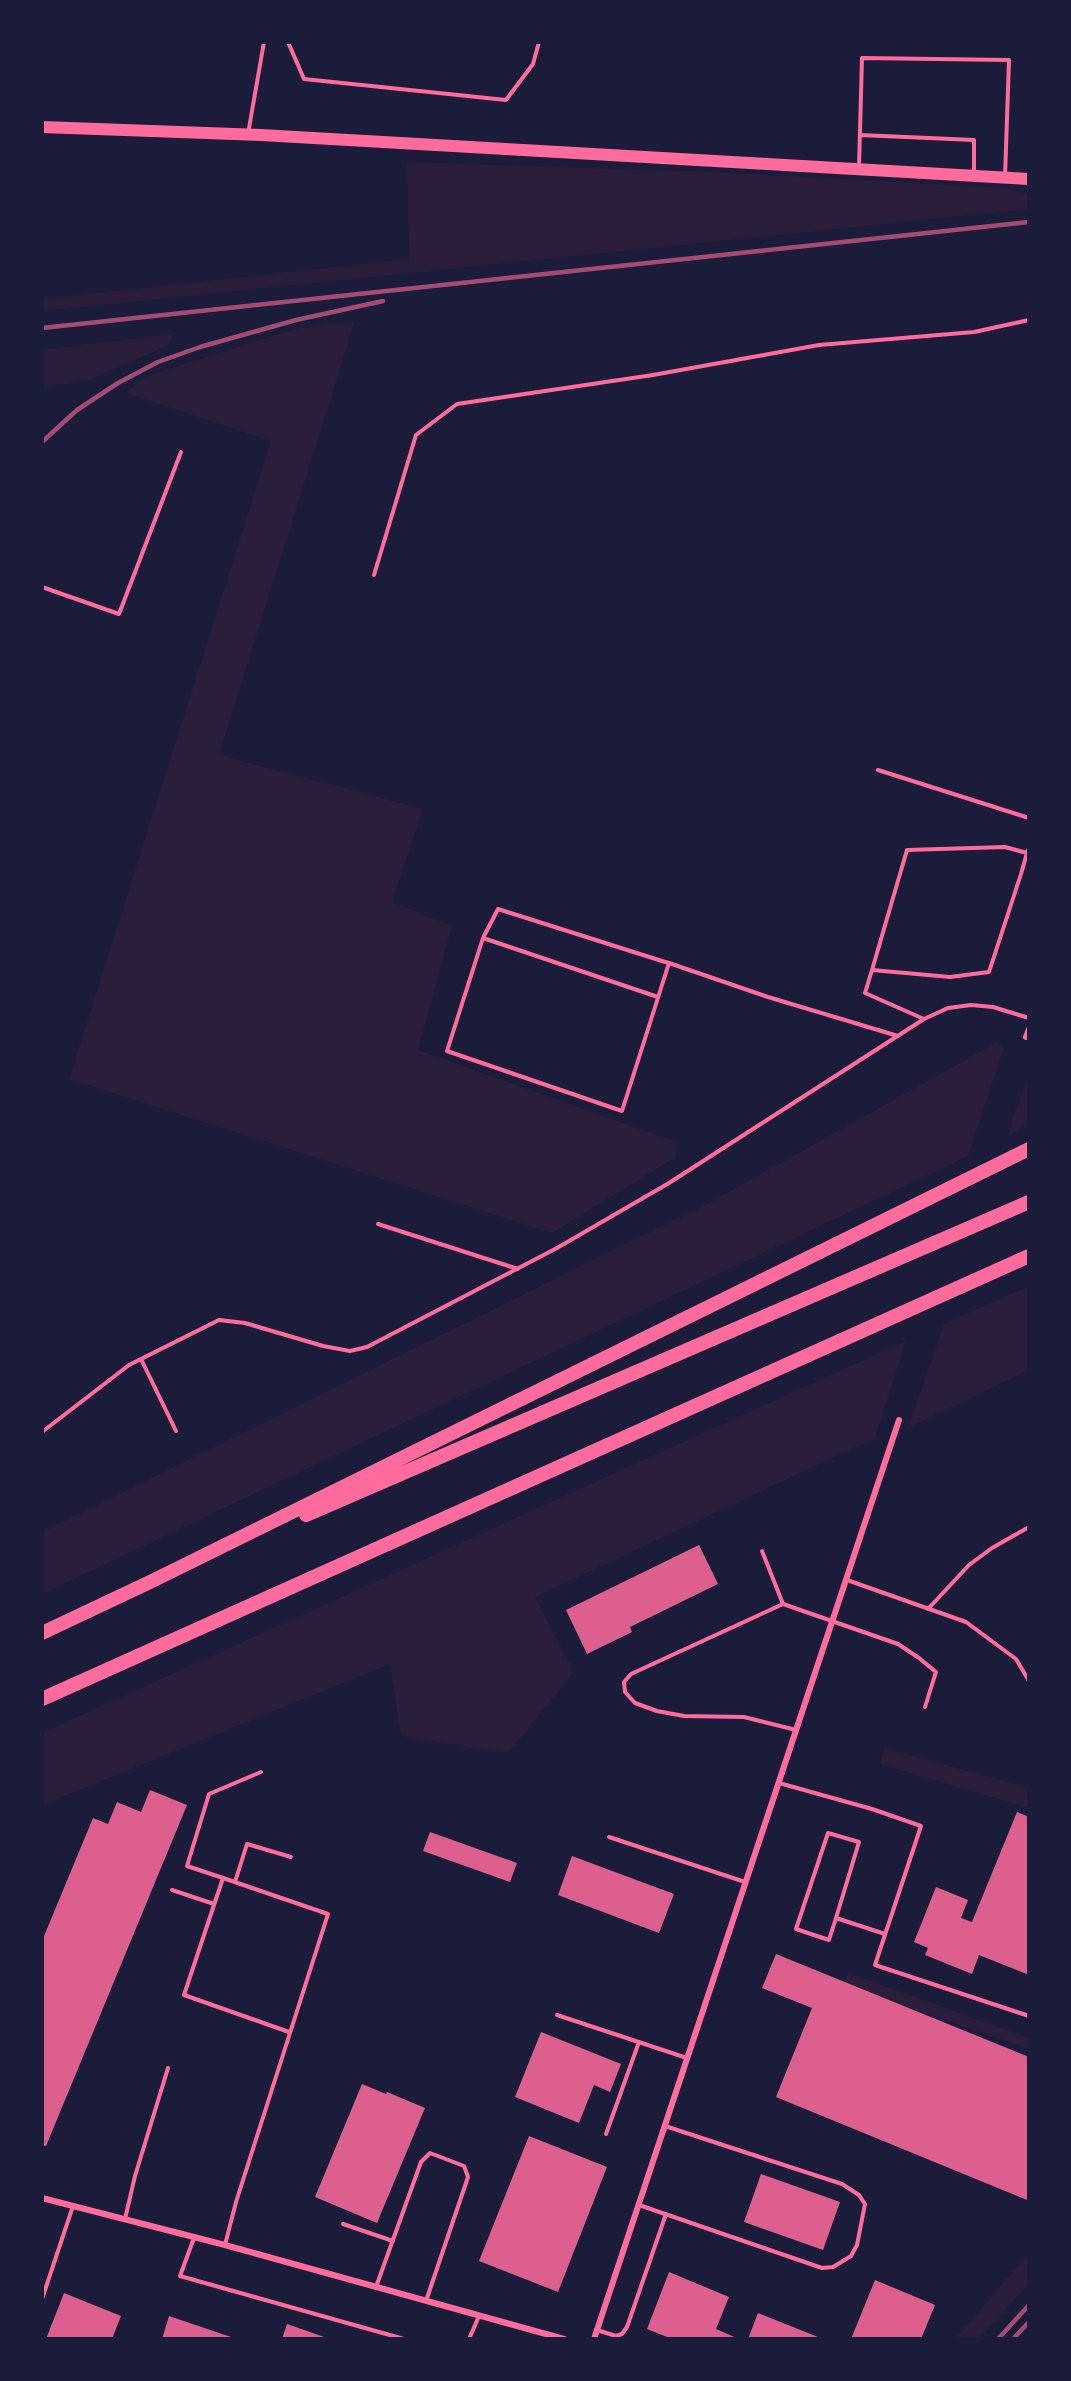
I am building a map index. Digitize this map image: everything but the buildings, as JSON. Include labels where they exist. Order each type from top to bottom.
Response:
[{"type":"highway","points":[[42,1633],[1029,1149]]},
{"type":"highway","points":[[150,1582],[1029,1202]]},
{"type":"highway","points":[[42,1699],[1029,1256]]},
{"type":"main road","points":[[42,128],[247,134],[1029,179]]},
{"type":"street","points":[[1026,1037],[1029,1029]]},
{"type":"street","points":[[594,2339],[899,1420]]},
{"type":"street","points":[[42,2198],[225,2245],[564,2339]]},
{"type":"lane","points":[[247,134],[264,42]]},
{"type":"lane","points":[[288,42],[304,79],[506,100],[533,64],[539,42]]},
{"type":"lane","points":[[859,171],[862,58],[1009,60],[1005,178]]},
{"type":"lane","points":[[860,135],[974,140],[974,176]]},
{"type":"lane","points":[[374,575],[416,435],[458,404],[653,375],[819,345],[974,332],[1029,320]]},
{"type":"lane","points":[[42,587],[119,614],[181,452]]},
{"type":"lane","points":[[878,770],[1029,818]]},
{"type":"lane","points":[[924,1019],[865,993],[907,850],[1005,847],[1027,853]]},
{"type":"lane","points":[[872,970],[950,977],[989,972],[1029,848]]},
{"type":"lane","points":[[669,963],[622,1111],[447,1051],[483,938],[498,909],[669,963],[768,997],[899,1036]]},
{"type":"lane","points":[[483,938],[658,997]]},
{"type":"lane","points":[[42,1432],[129,1365],[219,1320],[244,1323],[324,1347],[350,1351],[367,1347],[557,1248],[669,1183],[924,1019],[948,1008],[971,1005],[993,1006],[1029,1018]]},
{"type":"lane","points":[[378,1224],[518,1269]]},
{"type":"lane","points":[[141,1359],[176,1431]]},
{"type":"lane","points":[[928,1609],[969,1565],[992,1548],[1029,1527]]},
{"type":"lane","points":[[762,1551],[783,1604]]},
{"type":"lane","points":[[847,1580],[966,1622],[1016,1659],[1029,1681]]},
{"type":"lane","points":[[797,1731],[744,1717],[684,1716],[657,1711],[635,1703],[625,1692],[624,1682],[631,1674],[783,1604],[898,1644],[936,1672],[925,1707]]},
{"type":"lane","points":[[225,2245],[236,2202],[328,1914],[187,1866],[209,1794],[261,1772]]},
{"type":"lane","points":[[779,1783],[872,1809],[921,1826],[875,1965],[1029,2016]]},
{"type":"lane","points":[[828,1833],[860,1842],[836,1918],[829,1940],[796,1929],[828,1833]]},
{"type":"lane","points":[[609,1837],[746,1882]]},
{"type":"lane","points":[[234,1882],[247,1844],[291,1857]]},
{"type":"lane","points":[[223,1878],[184,1995],[290,2032]]},
{"type":"lane","points":[[172,1890],[214,1904]]},
{"type":"lane","points":[[836,1918],[885,1934]]},
{"type":"lane","points":[[557,2015],[688,2058]]},
{"type":"lane","points":[[606,2134],[639,2042]]},
{"type":"lane","points":[[125,2220],[135,2176],[168,2068]]},
{"type":"lane","points":[[639,2205],[822,2268],[833,2267],[851,2256],[857,2245],[865,2204],[859,2195],[842,2184],[665,2127]]},
{"type":"lane","points":[[376,2288],[421,2162],[430,2153],[464,2166],[468,2177],[426,2301]]},
{"type":"lane","points":[[42,2299],[73,2206]]},
{"type":"lane","points":[[597,2330],[616,2336],[622,2334],[627,2327],[666,2214]]},
{"type":"lane","points":[[343,2224],[393,2241]]},
{"type":"lane","points":[[194,2238],[180,2276],[404,2339]]},
{"type":"lane","points":[[470,2339],[478,2316]]},
{"type":"shaded area","points":[[407,162],[714,172],[1004,188],[1029,194],[1029,209],[42,311],[42,299],[409,259]]},
{"type":"shaded area","points":[[355,321],[219,755],[423,809],[392,902],[452,926],[418,1050],[676,1142],[676,1157],[552,1233],[69,1079],[271,441],[126,393],[144,377],[292,330]]},
{"type":"shaded area","points":[[173,334],[169,345],[89,380],[42,387],[42,350]]},
{"type":"shaded area","points":[[996,1043],[1004,1048],[968,1156],[42,1594],[42,1532],[707,1204]]},
{"type":"shaded area","points":[[1029,1075],[1029,1124],[1008,1135],[1013,1116]]},
{"type":"shaded area","points":[[1029,1286],[1029,1370],[908,1428],[944,1324]]},
{"type":"shaded area","points":[[906,1341],[875,1438],[535,1597],[574,1672],[508,1753],[401,1736],[390,1664],[42,1805],[42,1733]]},
{"type":"shaded area","points":[[884,1748],[1029,1788],[1029,1808],[880,1764]]},
{"type":"shaded area","points":[[848,1973],[1029,2038],[1029,2049],[844,1985]]},
{"type":"shaded area","points":[[1029,2253],[1029,2283],[979,2339],[955,2339]]},
{"type":"railway","points":[[42,328],[1029,222]]},
{"type":"railway","points":[[42,442],[77,410],[118,383],[158,362],[200,347],[296,320],[383,301]]},
{"type":"railway","points":[[998,2339],[1029,2305]]},
{"type":"railway","points":[[1013,2339],[1029,2322]]}]
